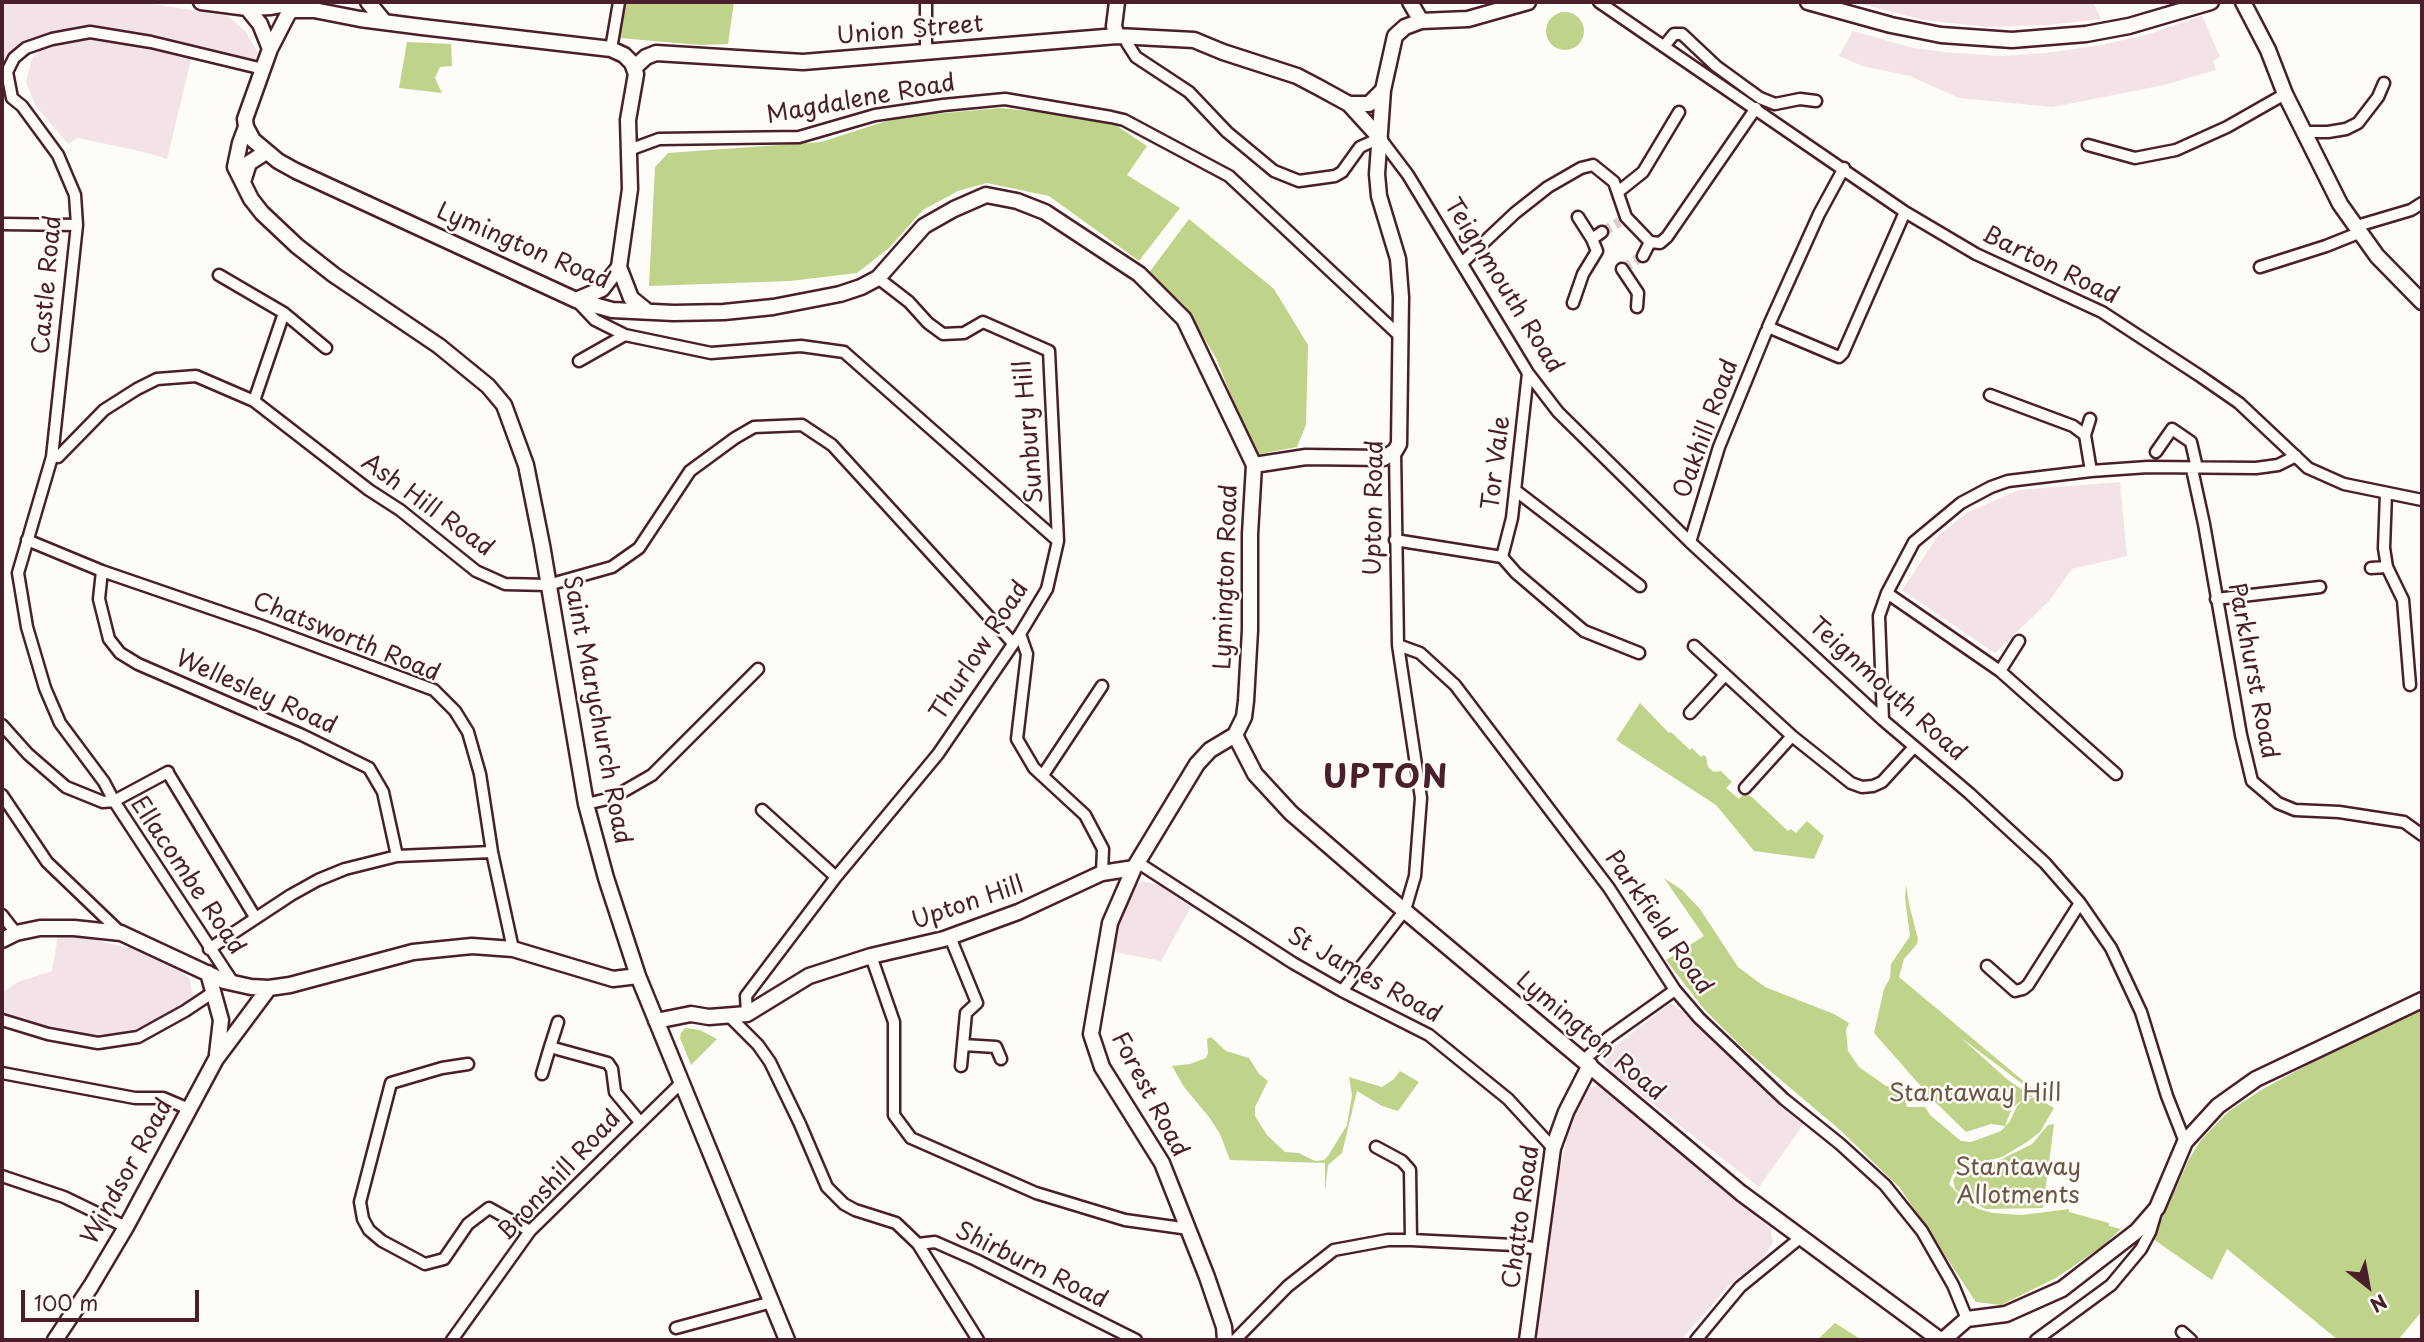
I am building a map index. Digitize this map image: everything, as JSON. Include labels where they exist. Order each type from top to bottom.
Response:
[{"type":"street","points":[[201,2],[247,8],[294,7],[360,19],[611,49],[631,63],[636,74],[628,120],[630,188],[619,267],[631,298],[647,312]]},
{"type":"street","points":[[368,2],[383,20]]},
{"type":"street","points":[[611,49],[619,2]]},
{"type":"street","points":[[926,2],[926,53]]},
{"type":"street","points":[[1117,2],[1114,26],[1136,57],[1189,92],[1227,132],[1274,171],[1299,181],[1335,176],[1342,172],[1360,147],[1380,138]]},
{"type":"street","points":[[1410,2],[1421,21],[1468,19],[1528,2]]},
{"type":"street","name":"Barton Road","points":[[1599,2],[1905,212],[1976,254],[2102,312],[2239,403],[2308,468],[2344,484],[2422,500]]},
{"type":"street","points":[[1808,2],[1891,25],[1941,35],[2012,40],[2086,34],[2129,26],[2211,2]]},
{"type":"street","points":[[2243,2],[2340,204],[2377,256],[2422,302]]},
{"type":"street","points":[[243,183],[235,167],[246,127],[245,119],[270,49],[294,7]]},
{"type":"street","points":[[247,8],[260,24],[270,49]]},
{"type":"street","name":"Upton Road","points":[[1342,991],[1405,910],[1415,876],[1421,798],[1398,645],[1395,540],[1395,451],[1399,444],[1401,297],[1398,259],[1379,196],[1377,174],[1383,90],[1395,36],[1405,27],[1421,21]]},
{"type":"street","name":"Castle Road","points":[[114,801],[104,782],[60,723],[45,688],[27,627],[18,573],[52,457],[77,225],[75,195],[58,155],[22,106],[12,98],[7,72],[14,58],[26,48],[52,39],[90,32],[152,41],[263,69]]},
{"type":"street","points":[[1665,46],[1674,34],[1682,34],[1716,66],[1760,98],[1775,104],[1800,99],[1816,101]]},
{"type":"street","name":"Union Street","points":[[631,63],[656,53],[803,62],[1123,36],[1194,40]]},
{"type":"street","name":"Teignmouth Road","points":[[1194,40],[1297,76],[1349,104],[1380,138],[1408,175],[1528,373],[1558,412],[1690,542],[1883,720],[1969,793],[2045,863],[2080,903],[2110,948],[2141,1012],[2166,1096],[2185,1142]]},
{"type":"street","points":[[2304,132],[2328,132],[2346,129],[2358,123],[2378,97],[2384,83]]},
{"type":"street","points":[[1349,104],[1369,104],[1383,90]]},
{"type":"street","points":[[2088,145],[2135,158],[2176,150],[2227,127],[2285,94]]},
{"type":"street","name":"Magdalene Road","points":[[629,150],[659,139],[799,137],[874,115],[1005,99],[1124,120],[1229,176],[1401,337]]},
{"type":"street","points":[[1462,263],[1515,213],[1548,187],[1581,168],[1593,165],[1614,182],[1623,219],[1650,242],[1660,243],[1667,237],[1756,108]]},
{"type":"street","points":[[1618,192],[1643,172],[1679,112]]},
{"type":"street","name":"Lymington Road","points":[[246,127],[253,140],[266,152],[296,171],[576,300],[612,310],[724,312],[840,294],[878,278],[924,226],[986,195],[1017,201],[1045,212],[1139,274],[1184,319],[1254,465],[1246,701],[1244,717],[1235,735],[1255,774],[1291,813],[1741,1192],[1941,1340]]},
{"type":"street","points":[[243,183],[250,163],[266,152]]},
{"type":"street","name":"Oakhill Road","points":[[1690,542],[1719,447],[1767,329],[1819,214],[1844,168]]},
{"type":"street","name":"Saint Marychurch Road","points":[[243,183],[262,213],[297,246],[334,275],[439,346],[488,386],[504,405],[526,465],[586,804],[606,878],[638,976],[787,1340]]},
{"type":"street","points":[[2260,267],[2326,246],[2422,203]]},
{"type":"street","points":[[1767,329],[1839,356],[1843,353],[1905,212]]},
{"type":"street","points":[[1573,303],[1583,274],[1597,251],[1578,217]]},
{"type":"street","points":[[2,224],[77,225]]},
{"type":"street","points":[[1592,239],[1602,232]]},
{"type":"street","points":[[1643,256],[1650,242]]},
{"type":"street","points":[[619,267],[601,289],[576,300],[595,320],[625,335],[710,353],[801,346],[844,352],[1058,541]]},
{"type":"street","points":[[1622,269],[1638,293],[1637,307]]},
{"type":"street","points":[[219,275],[284,313],[326,348]]},
{"type":"street","name":"Sunbury Hill","points":[[878,278],[943,334],[964,333],[983,322],[1049,351],[1058,541]]},
{"type":"street","points":[[254,401],[284,313]]},
{"type":"street","points":[[579,361],[625,335]]},
{"type":"street","name":"Tor Vale","points":[[1503,558],[1512,518],[1528,373]]},
{"type":"street","name":"Ash Hill Road","points":[[52,457],[58,457],[104,410],[137,389],[157,379],[196,376],[254,401],[369,490],[400,510],[476,571],[505,584],[548,585],[611,567],[639,548],[690,471],[735,438],[754,427],[802,425],[832,445],[1016,638]]},
{"type":"street","points":[[1990,395],[2073,426],[2085,435]]},
{"type":"street","points":[[2090,419],[2085,435],[2091,471]]},
{"type":"street","name":"Parkhurst Road","points":[[2156,452],[2172,429],[2191,442],[2216,599],[2252,781],[2278,803],[2295,810],[2339,812],[2404,822],[2422,835]]},
{"type":"street","points":[[1254,465],[1306,457],[1384,458],[1395,451]]},
{"type":"street","points":[[1883,720],[1879,616],[1887,593],[1914,542],[1937,520],[1973,495],[2008,481],[2148,467],[2256,468],[2278,465],[2296,456]]},
{"type":"street","points":[[1515,490],[1640,586]]},
{"type":"street","points":[[2386,493],[2384,548],[2387,567],[2403,600],[2410,679],[2422,675]]},
{"type":"street","name":"Chatsworth Road","points":[[27,540],[102,571],[272,629],[434,690],[455,712],[468,732],[480,774],[492,852],[513,949]]},
{"type":"street","points":[[1395,540],[1503,558],[1516,573],[1584,631],[1639,653]]},
{"type":"street","name":"Thurlow Road","points":[[747,1014],[746,996],[836,877],[938,754],[1016,638],[1047,589],[1058,541]]},
{"type":"street","points":[[2371,568],[2387,567]]},
{"type":"street","name":"Wellesley Road","points":[[102,571],[99,599],[109,639],[120,653],[369,768],[383,792],[397,856]]},
{"type":"street","points":[[2216,599],[2289,584],[2320,587]]},
{"type":"street","points":[[1887,593],[2000,671],[2116,774]]},
{"type":"street","points":[[1016,638],[1027,654],[1017,739],[1034,768],[1085,815],[1103,849],[1102,873]]},
{"type":"street","points":[[2000,671],[2019,641]]},
{"type":"street","name":"Parkfield Road","points":[[1398,645],[1420,653],[1455,685],[1616,898],[1675,990],[1732,1051],[1885,1185],[1922,1231],[1953,1285],[1967,1319]]},
{"type":"street","points":[[1694,646],[1792,736],[1851,783],[1862,787],[1882,782],[1914,747]]},
{"type":"street","points":[[586,804],[612,798],[652,775],[758,668]]},
{"type":"street","points":[[1690,713],[1725,675]]},
{"type":"street","points":[[1042,775],[1102,686]]},
{"type":"street","name":"Ellacombe Road","points":[[2,725],[28,754],[65,787],[103,802],[114,801],[234,984]]},
{"type":"street","points":[[1136,865],[1197,764],[1210,750],[1235,735]]},
{"type":"street","points":[[1745,788],[1792,736]]},
{"type":"street","points":[[114,801],[168,772],[255,917]]},
{"type":"street","points":[[2,795],[47,862],[121,933]]},
{"type":"street","points":[[762,810],[836,877]]},
{"type":"street","points":[[209,949],[255,917],[328,875],[397,856],[492,852]]},
{"type":"street","name":"Upton Hill","points":[[656,1021],[691,1014],[730,1017],[747,1014],[809,976],[871,956],[950,937],[1018,912],[1102,873],[1136,865]]},
{"type":"street","name":"St James Road","points":[[1136,865],[1342,991],[1429,1035],[1508,1099],[1553,1148]]},
{"type":"street","name":"Forest Road","points":[[1136,865],[1110,923],[1091,1034],[1102,1067],[1162,1163],[1224,1327],[1225,1340]]},
{"type":"street","points":[[1987,966],[2015,991],[2023,989],[2080,903]]},
{"type":"street","points":[[2,915],[16,933]]},
{"type":"street","points":[[2,940],[16,933],[40,928],[121,933],[234,984],[269,988],[413,952],[472,946],[513,949],[613,979],[638,976]]},
{"type":"street","points":[[950,937],[977,1003],[966,1013],[961,1066]]},
{"type":"street","points":[[871,956],[894,1021],[894,1115],[911,1138],[1036,1193],[1125,1220],[1189,1229]]},
{"type":"street","name":"Windsor Road","points":[[208,973],[221,1020],[216,1059]]},
{"type":"street","name":"Windsor Road","points":[[55,1340],[126,1227],[216,1059],[269,988]]},
{"type":"street","points":[[1587,1062],[1609,1037],[1675,990]]},
{"type":"street","points":[[2,1020],[48,1034],[98,1043],[138,1037],[186,1011],[212,993]]},
{"type":"street","points":[[2036,1340],[2111,1284],[2141,1249],[2185,1142],[2218,1106],[2256,1079],[2422,1000]]},
{"type":"street","name":"Shirburn Road","points":[[730,1017],[758,1045],[770,1062],[833,1195],[855,1210],[896,1223],[918,1244],[935,1242],[956,1251],[1136,1340]]},
{"type":"street","points":[[542,1074],[558,1022]]},
{"type":"street","points":[[963,1045],[996,1047],[1001,1059]]},
{"type":"street","points":[[550,1047],[608,1063],[612,1069],[615,1092],[640,1122]]},
{"type":"street","name":"Chatto Road","points":[[1527,1340],[1553,1148],[1587,1062]]},
{"type":"street","points":[[468,1064],[391,1083],[360,1202],[363,1219],[369,1230],[382,1241],[425,1264],[444,1259],[468,1224],[489,1208],[530,1231]]},
{"type":"street","points":[[2,1073],[135,1098],[163,1098],[189,1109]]},
{"type":"street","name":"Bronshill Road","points":[[452,1340],[530,1231],[682,1082]]},
{"type":"street","points":[[1376,1147],[1402,1161],[1410,1170],[1411,1240]]},
{"type":"street","points":[[2,1176],[64,1196],[126,1227]]},
{"type":"street","points":[[1941,1340],[1967,1319],[2006,1314],[2062,1289],[2137,1231],[2157,1208]]},
{"type":"street","points":[[1696,1340],[1740,1287],[1800,1238]]},
{"type":"street","points":[[1235,1340],[1289,1286],[1334,1250],[1388,1240],[1411,1240],[1514,1245],[1539,1250]]},
{"type":"street","points":[[918,1244],[978,1340]]},
{"type":"street","points":[[676,1328],[772,1302]]},
{"type":"street","points":[[2182,1332],[2191,1340]]},
{"type":"shaded area","points":[[2,2],[141,2],[228,16],[246,32],[258,53],[253,63],[95,27],[58,31],[37,39],[13,50],[2,68]]},
{"type":"shaded area","points":[[1854,2],[2093,2],[2101,19],[2047,25],[1988,27],[1923,20]]},
{"type":"shaded area","points":[[2202,16],[2220,57],[2213,61],[2216,70],[2164,85],[2053,107],[1959,98],[1910,76],[1862,66],[1839,56],[1853,31],[1913,48],[2003,56],[2102,45],[2149,34]]},
{"type":"shaded area","points":[[89,37],[192,56],[167,159],[78,138],[68,144],[35,105],[26,82],[32,59],[43,47],[59,41]]},
{"type":"shaded area","points":[[2120,482],[2127,556],[2072,569],[2048,602],[1995,653],[1902,590],[1937,537],[1966,513],[2019,490]]},
{"type":"shaded area","points":[[1141,881],[1159,885],[1191,907],[1161,961],[1110,951],[1121,916]]},
{"type":"shaded area","points":[[58,936],[79,936],[133,949],[174,966],[190,979],[192,994],[199,997],[148,1025],[117,1034],[77,1035],[2,1015],[2,993],[18,982],[52,971]]},
{"type":"shaded area","points":[[1671,1003],[1808,1118],[1759,1187],[1609,1070],[1604,1061],[1614,1047]]},
{"type":"shaded area","points":[[1602,1084],[1770,1228],[1773,1243],[1762,1259],[1731,1283],[1681,1340],[1537,1340],[1541,1290],[1556,1186],[1572,1119],[1579,1099],[1589,1088]]},
{"type":"green space","points":[[622,2],[734,2],[728,44],[700,45],[619,38]]},
{"type":"green space","points":[[1565,12],[1578,18],[1584,31],[1578,44],[1565,50],[1552,44],[1546,31],[1552,18]]},
{"type":"green space","points":[[407,42],[451,44],[452,66],[440,67],[435,78],[442,93],[399,88]]},
{"type":"green space","points":[[1001,108],[1059,114],[1117,126],[1147,146],[1127,175],[1180,208],[1139,261],[1049,196],[987,183],[958,191],[923,210],[889,248],[857,273],[790,281],[649,286],[655,167],[668,153],[821,142],[899,117]]},
{"type":"green space","points":[[1189,219],[1274,289],[1308,345],[1306,425],[1297,447],[1255,455],[1216,358],[1184,305],[1148,274]]},
{"type":"green space","points":[[1640,703],[1669,733],[1701,757],[1704,755],[1708,767],[1714,772],[1721,771],[1732,782],[1726,788],[1739,799],[1744,793],[1752,797],[1788,831],[1791,829],[1796,833],[1807,821],[1824,836],[1814,859],[1754,851],[1716,805],[1616,740]]},
{"type":"green space","points":[[1664,878],[1682,890],[1700,909],[1738,967],[1765,987],[1834,1014],[1849,1023],[1846,1030],[1848,1051],[1859,1067],[1886,1086],[1906,1087],[1907,1107],[1925,1107],[1930,1115],[1961,1141],[1971,1142],[2001,1131],[2022,1101],[2035,1097],[2054,1108],[2040,1132],[2027,1142],[2002,1157],[1964,1167],[1953,1174],[1949,1184],[1964,1200],[1978,1209],[1993,1213],[2022,1215],[2069,1209],[2069,1212],[2121,1229],[2103,1246],[2056,1278],[2001,1305],[1976,1302],[1900,1188],[1839,1129],[1744,1049],[1704,1009],[1666,960],[1704,936]]},
{"type":"green space","name":"Stantaway Hill","points":[[1906,885],[1918,939],[1904,959],[1899,977],[2033,1089],[2032,1091],[1960,1037],[2008,1080],[2033,1097],[2025,1098],[2012,1108],[2005,1126],[1991,1124],[1966,1132],[1933,1100],[1874,1033],[1884,989],[1890,978],[1891,964],[1910,936]]},
{"type":"green space","points":[[2422,1006],[2422,1311],[2398,1340],[2338,1340],[2227,1249],[2212,1280],[2153,1239],[2189,1159],[2201,1140],[2229,1111],[2263,1089],[2390,1020]]},
{"type":"green space","points":[[685,1028],[700,1030],[717,1039],[691,1065],[680,1038]]},
{"type":"green space","points":[[1211,1037],[1226,1051],[1249,1058],[1259,1074],[1268,1081],[1255,1107],[1255,1116],[1267,1135],[1285,1152],[1299,1153],[1315,1161],[1324,1160],[1328,1156],[1347,1125],[1352,1095],[1349,1077],[1382,1087],[1400,1071],[1419,1082],[1398,1111],[1382,1106],[1357,1091],[1342,1153],[1328,1165],[1325,1191],[1325,1163],[1230,1160],[1220,1134],[1184,1087],[1172,1066],[1190,1064],[1206,1058],[1207,1039]]},
{"type":"green space","name":"Stantaway Allotments","points":[[2054,1124],[2043,1208],[1986,1209],[1969,1201],[1955,1189],[1953,1179],[1962,1171],[1996,1162],[2032,1144],[2048,1125]]},
{"type":"green space","points":[[1835,1323],[1862,1340],[1817,1340]]},
{"type":"tunnel","points":[[1602,232],[1620,222]]},
{"type":"tunnel","points":[[1622,269],[1643,256]]},
{"type":"district","name":"UPTON","points":[[1386,779]]}]
